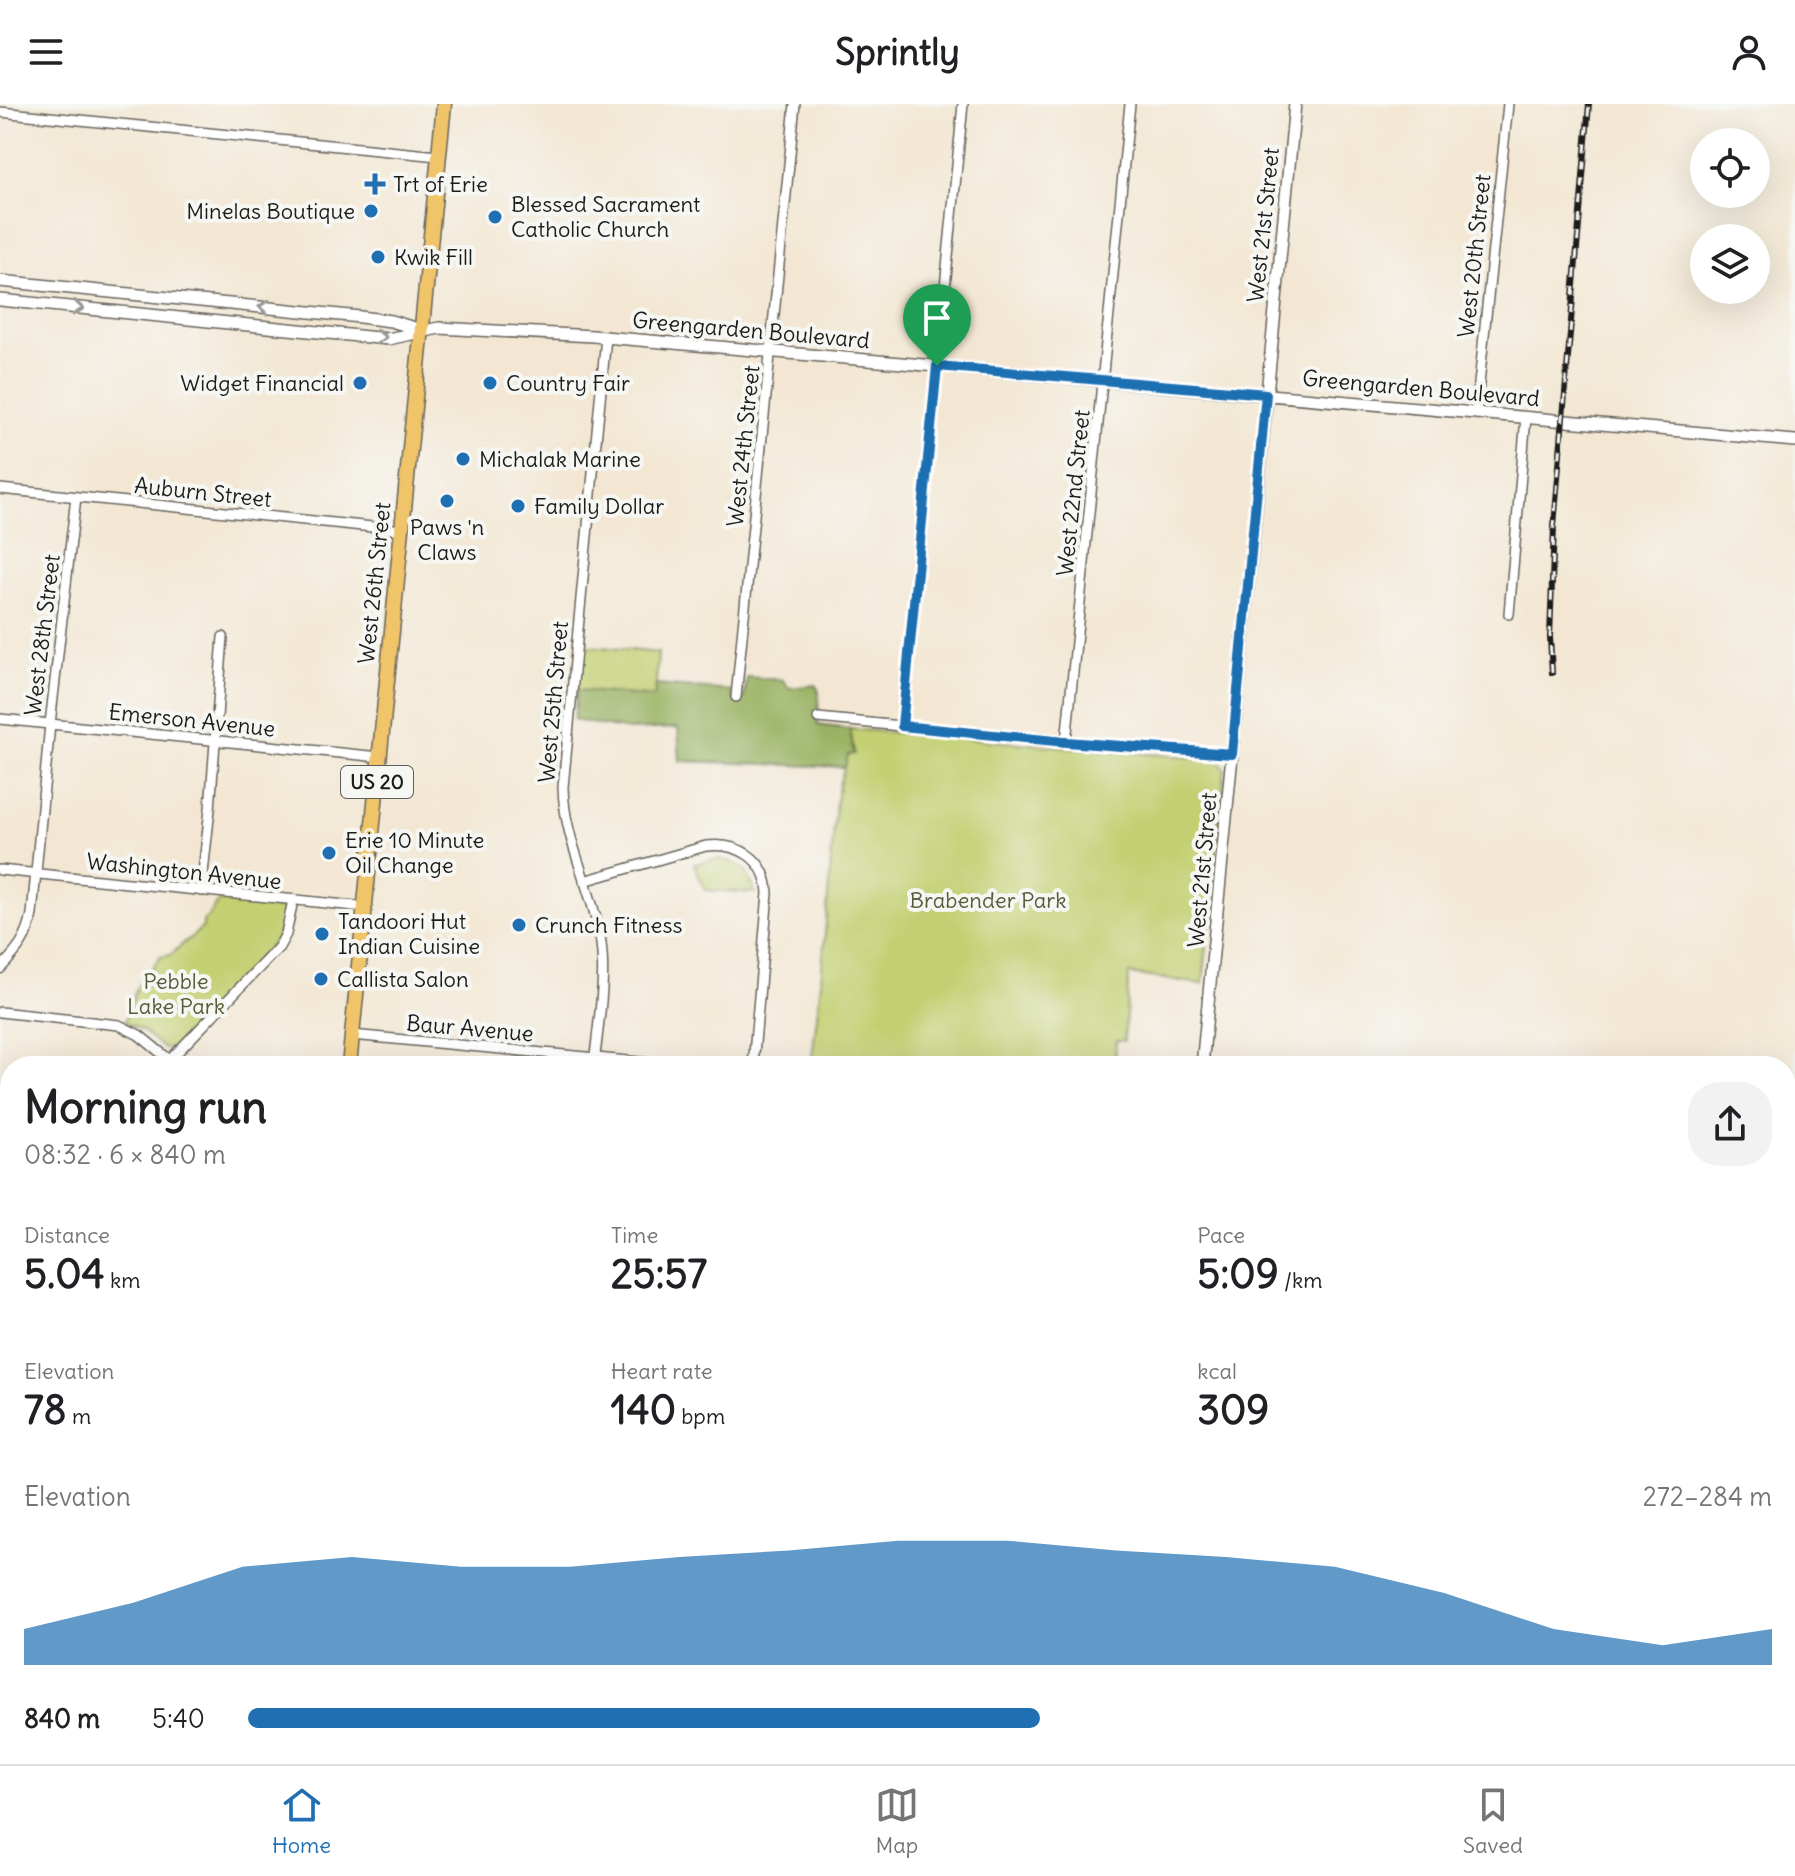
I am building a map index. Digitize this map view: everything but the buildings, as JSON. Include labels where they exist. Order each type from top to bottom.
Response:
[{"type":"main road","name":"West 26th Street","points":[[350,1056],[444,104]]},
{"type":"street","name":"West 24th Street","points":[[736,697],[795,104]]},
{"type":"street","points":[[902,726],[963,104]]},
{"type":"street","name":"West 22nd Street","points":[[1066,742],[1130,104]]},
{"type":"street","name":"West 21st Street","points":[[1203,1056],[1295,104]]},
{"type":"street","name":"West 20th Street","points":[[1476,413],[1508,104]]},
{"type":"street","points":[[0,112],[438,156]]},
{"type":"street","name":"Greengarden Boulevard","points":[[0,281],[391,321],[421,330]]},
{"type":"street","name":"Greengarden Boulevard","points":[[0,300],[388,339],[439,328],[606,337],[1795,441]]},
{"type":"street","name":"West 25th Street","points":[[594,1056],[602,956],[598,927],[565,817],[563,787],[606,337]]},
{"type":"street","points":[[1509,614],[1526,417]]},
{"type":"street","name":"Auburn Street","points":[[0,489],[402,530]]},
{"type":"street","name":"West 28th Street","points":[[0,969],[20,948],[32,914],[76,497]]},
{"type":"street","points":[[201,891],[223,637]]},
{"type":"street","points":[[818,718],[1066,742],[1232,754]]},
{"type":"street","name":"Emerson Avenue","points":[[0,719],[380,757]]},
{"type":"street","points":[[584,881],[721,844],[746,852],[756,861],[765,878],[768,893],[754,1056]]},
{"type":"street","name":"Washington Avenue","points":[[0,870],[365,907]]},
{"type":"street","points":[[177,1056],[279,947],[286,934],[293,900]]},
{"type":"street","points":[[0,1012],[119,1025],[139,1035],[161,1056]]},
{"type":"street","name":"Baur Avenue","points":[[352,1035],[540,1056]]},
{"type":"green space","points":[[581,645],[658,653],[655,697],[577,690]]},
{"type":"green space","points":[[747,677],[783,680],[789,688],[816,685],[819,692],[818,725],[850,729],[854,754],[848,755],[845,767],[680,761],[678,728],[628,730],[574,720],[577,690],[654,697],[656,685],[732,691],[732,698],[744,698]]},
{"type":"green space","name":"Brabender Park","points":[[850,729],[1219,761],[1225,769],[1203,984],[1129,974],[1124,1041],[1116,1040],[1115,1056],[812,1056],[836,801],[848,755],[854,753]]},
{"type":"green space","points":[[718,859],[733,862],[743,869],[755,893],[705,890],[694,864]]},
{"type":"green space","name":"Pebble Lake Park","points":[[221,901],[281,908],[284,914],[277,938],[172,1048],[164,1049],[143,1031],[125,1022],[136,989],[160,957],[170,955],[203,927],[203,921]]},
{"type":"railway","points":[[1552,673],[1550,637],[1554,526],[1589,104]]},
{"type":"place","name":"Trt of Erie","points":[[375,184]]},
{"type":"place","name":"Minelas Boutique","points":[[371,211]]},
{"type":"place","name":"Blessed Sacrament Catholic Church","points":[[495,217]]},
{"type":"place","name":"Kwik Fill","points":[[378,257]]},
{"type":"place","name":"Widget Financial","points":[[360,383]]},
{"type":"place","name":"Country Fair","points":[[490,383]]},
{"type":"place","name":"Michalak Marine","points":[[463,459]]},
{"type":"place","name":"Paws 'n Claws","points":[[447,501]]},
{"type":"place","name":"Family Dollar","points":[[518,506]]},
{"type":"place","name":"Erie 10 Minute Oil Change","points":[[329,853]]},
{"type":"place","name":"Crunch Fitness","points":[[519,925]]},
{"type":"place","name":"Tandoori Hut Indian Cuisine","points":[[322,934]]},
{"type":"place","name":"Callista Salon","points":[[321,979]]},
{"type":"route","points":[[937,366],[1266,394],[1232,754],[902,726],[937,366]]}]
